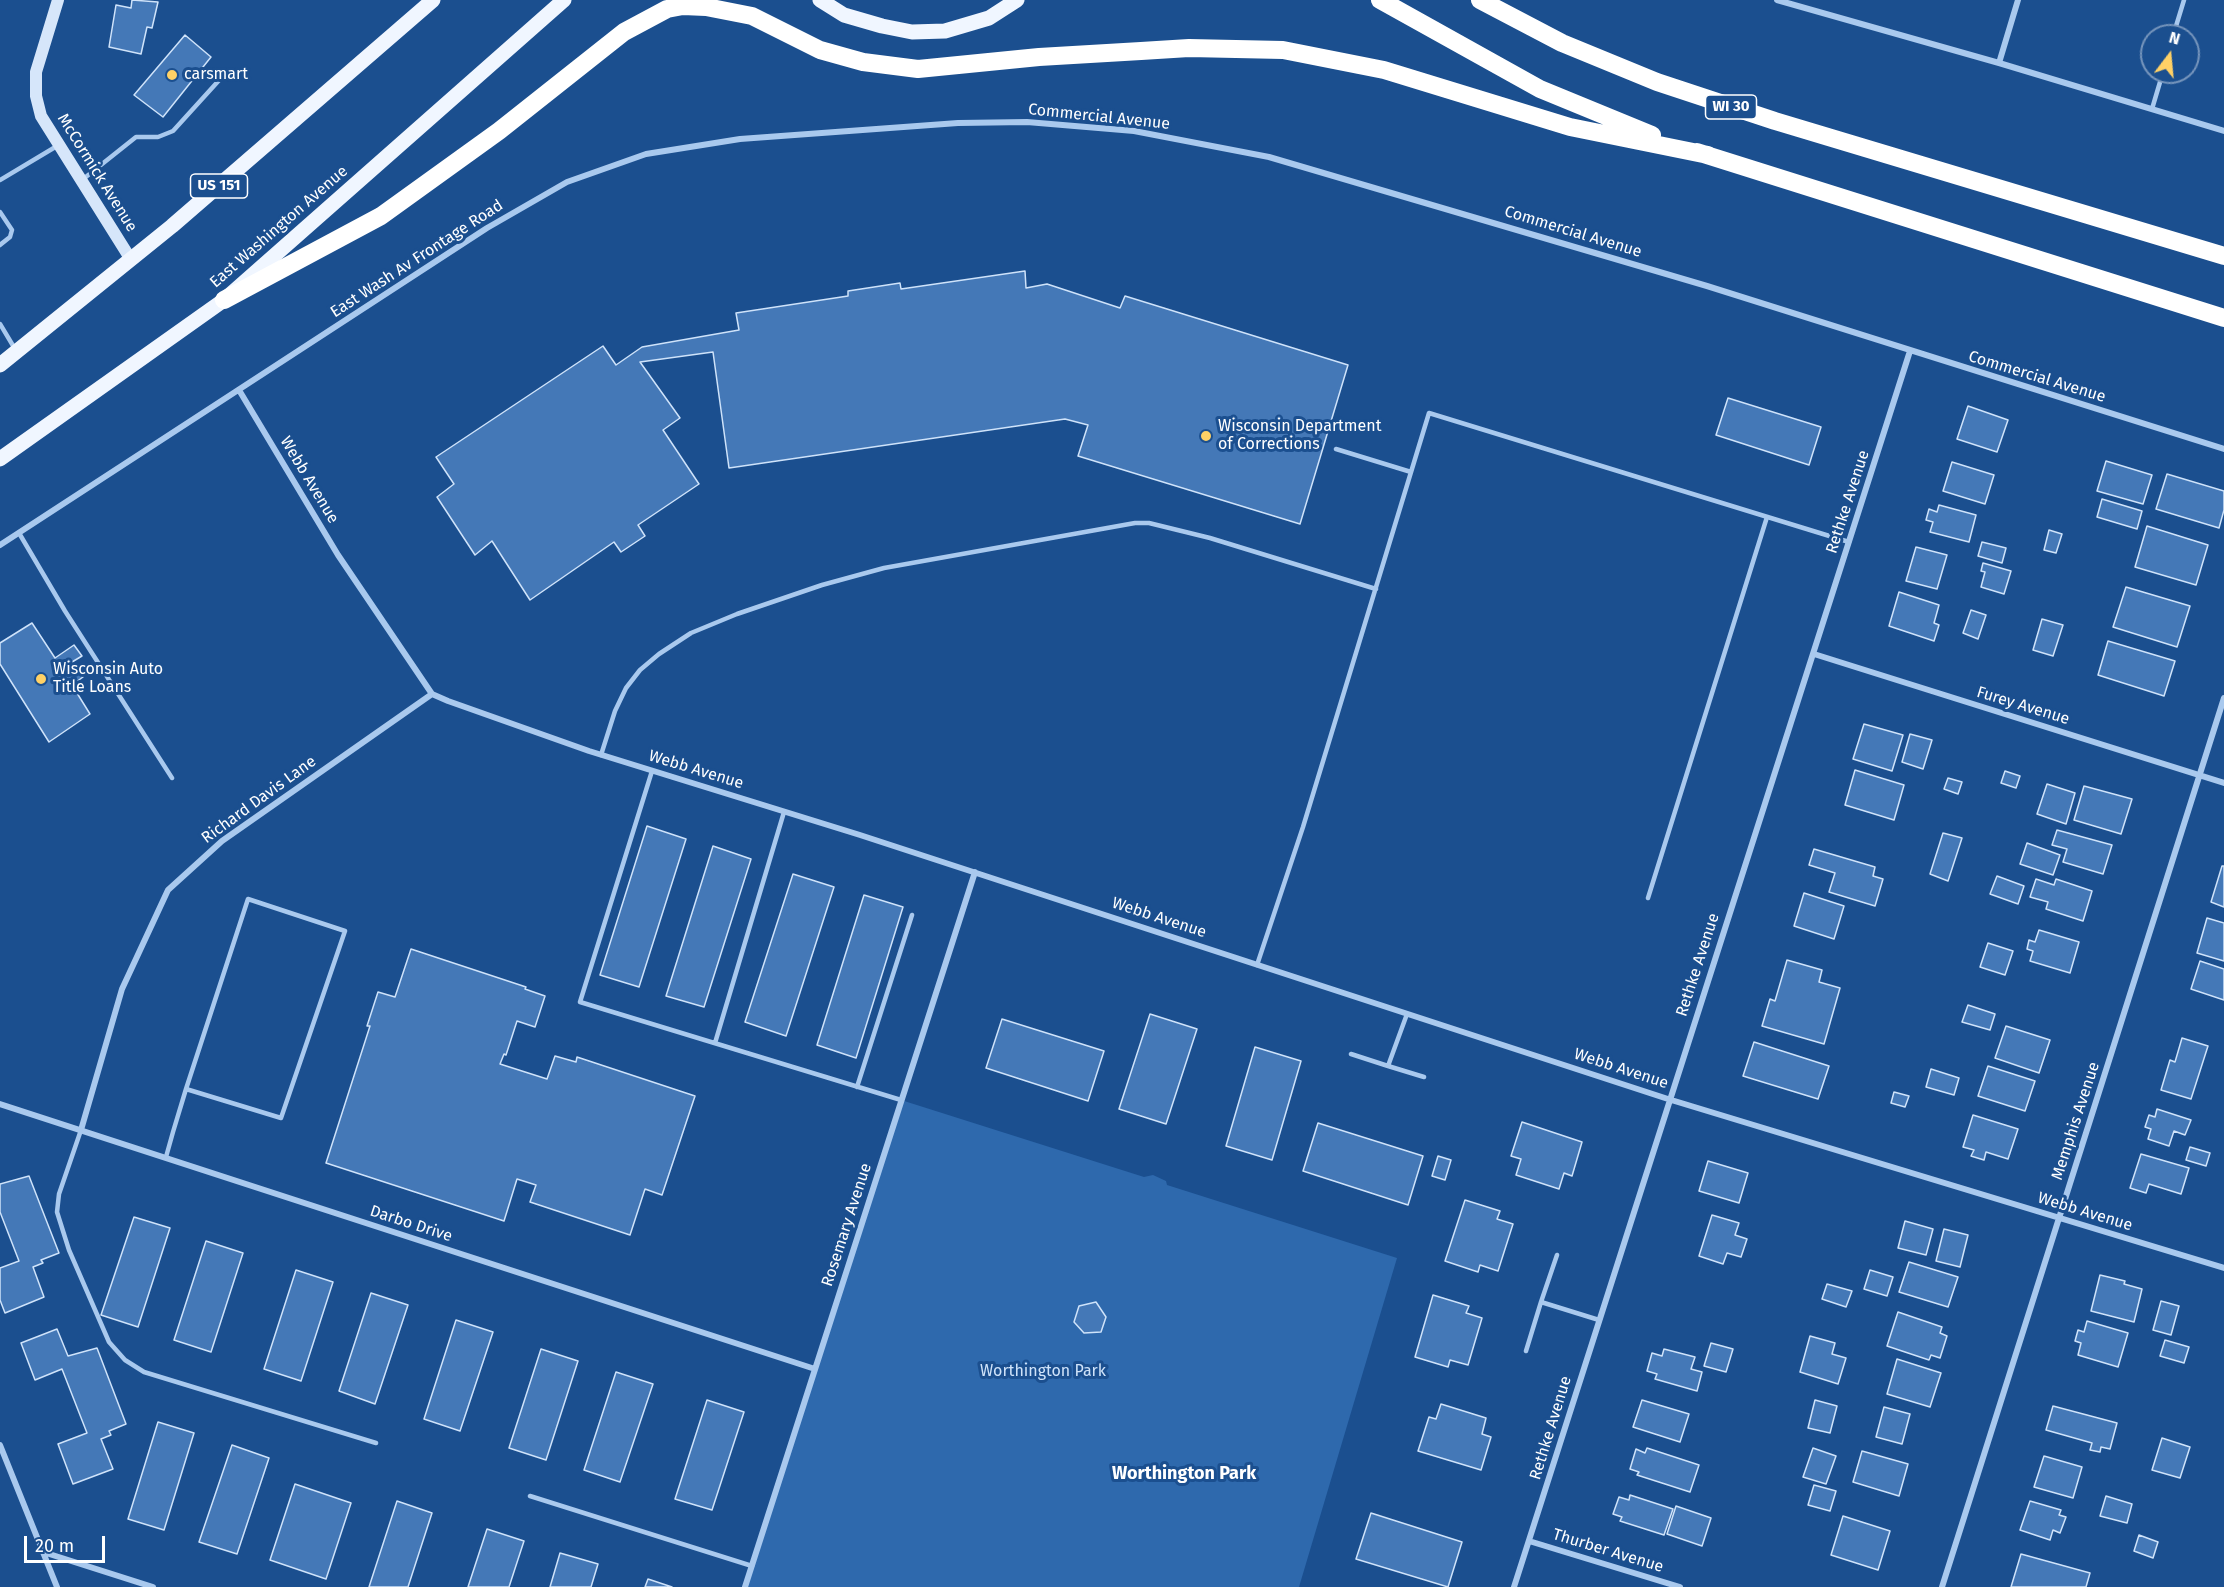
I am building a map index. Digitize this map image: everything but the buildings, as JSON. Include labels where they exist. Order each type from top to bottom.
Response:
[{"type":"highway","points":[[736,0],[752,16]]},
{"type":"highway","points":[[1380,0],[1540,89],[1708,156],[2224,318]]},
{"type":"highway","name":"WI 30","points":[[1480,0],[1562,43],[1657,82],[1991,188],[2224,256]]},
{"type":"highway","points":[[224,300],[381,216],[499,131],[624,32],[648,17],[683,6],[706,7],[752,16],[820,50],[863,62],[918,69],[1039,57],[1189,48],[1283,50],[1384,70],[1570,127],[1708,156]]},
{"type":"highway","points":[[1991,188],[2224,245]]},
{"type":"main road","name":"US 151","points":[[0,365],[204,199],[433,0]]},
{"type":"main road","name":"East Washington Avenue","points":[[0,459],[224,300],[564,0]]},
{"type":"main road","points":[[820,0],[844,15],[912,32],[945,31],[988,18],[1017,0]]},
{"type":"street","name":"McCormick Avenue","points":[[58,0],[36,72],[36,96],[41,116],[130,258]]},
{"type":"street","points":[[1777,0],[1999,63],[2224,131]]},
{"type":"street","points":[[1999,63],[2018,0]]},
{"type":"street","name":"Commercial Avenue","points":[[898,126],[1027,122],[1092,127],[1204,143],[1269,157],[1707,286],[2224,449]]},
{"type":"street","name":"East Wash Av Frontage Road","points":[[0,545],[487,228],[567,182],[646,154],[740,139],[898,126]]},
{"type":"street","name":"Rethke Avenue","points":[[1514,1587],[1668,1099],[1814,654],[1910,351]]},
{"type":"street","name":"Webb Avenue","points":[[239,390],[338,555],[432,694],[601,755],[975,872],[1668,1099],[2224,1268]]},
{"type":"street","name":"Furey Avenue","points":[[1814,654],[2224,783]]},
{"type":"street","name":"Richard Davis Lane","points":[[81,1130],[122,989],[168,890],[222,841],[432,694]]},
{"type":"street","name":"Memphis Avenue","points":[[1942,1587],[2224,698]]},
{"type":"street","name":"Rosemary Avenue","points":[[745,1587],[975,872]]},
{"type":"street","name":"Darbo Drive","points":[[0,1104],[815,1369]]},
{"type":"street","points":[[0,1445],[57,1587]]},
{"type":"street","name":"Thurber Avenue","points":[[1529,1541],[1680,1587]]},
{"type":"street","points":[[43,1552],[153,1587]]},
{"type":"lane","points":[[2177,24],[2184,0]]},
{"type":"lane","points":[[81,180],[136,137],[158,137],[172,131],[222,77]]},
{"type":"lane","points":[[2152,109],[2159,84]]},
{"type":"lane","points":[[0,180],[59,145]]},
{"type":"lane","points":[[0,212],[12,230],[10,237],[0,245]]},
{"type":"lane","points":[[0,324],[17,351]]},
{"type":"lane","points":[[1257,965],[1430,412],[1849,542]]},
{"type":"lane","points":[[1336,449],[1411,472]]},
{"type":"lane","points":[[1648,898],[1767,517]]},
{"type":"lane","points":[[601,755],[615,711],[626,688],[640,670],[659,654],[692,633],[737,615],[822,585],[884,568],[1135,523],[1149,523],[1210,538],[1376,589]]},
{"type":"lane","points":[[19,533],[64,611],[172,778]]},
{"type":"lane","points":[[652,771],[580,1002],[901,1100]]},
{"type":"lane","points":[[715,1044],[784,812]]},
{"type":"lane","points":[[166,1157],[186,1089],[248,899],[345,931],[281,1118],[186,1089]]},
{"type":"lane","points":[[857,1087],[912,915]]},
{"type":"lane","points":[[1388,1066],[1407,1014]]},
{"type":"lane","points":[[1351,1054],[1424,1077]]},
{"type":"lane","points":[[81,1130],[58,1194],[57,1212],[69,1250],[109,1342],[125,1360],[144,1372],[376,1443]]},
{"type":"lane","points":[[1526,1351],[1557,1255]]},
{"type":"lane","points":[[1541,1302],[1599,1320]]},
{"type":"lane","points":[[530,1497],[752,1566]]},
{"type":"green space","name":"Worthington Park","points":[[901,1100],[1144,1177],[1153,1175],[1166,1181],[1167,1185],[1397,1258],[1299,1587],[745,1587]]},
{"type":"place","name":"carsmart","points":[[172,75]]},
{"type":"place","name":"Wisconsin Department of Corrections","points":[[1206,436]]},
{"type":"place","name":"Wisconsin Auto Title Loans","points":[[41,679]]},
{"type":"district","name":"Worthington Park","points":[[1184,1474]]}]
